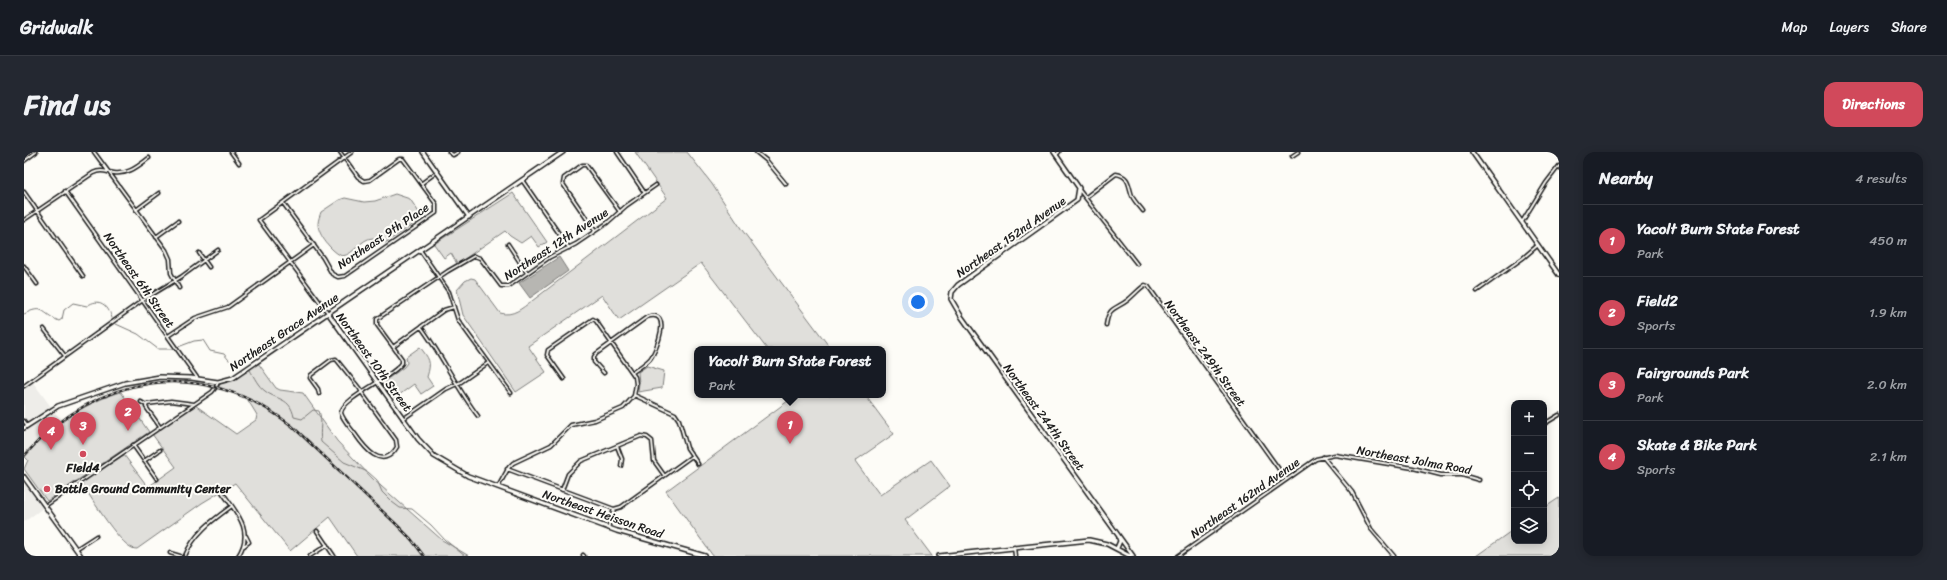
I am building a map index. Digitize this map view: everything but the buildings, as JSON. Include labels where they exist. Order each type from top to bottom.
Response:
[{"type":"street","points":[[24,161],[36,152]]},
{"type":"street","points":[[96,152],[169,257],[171,273],[179,288]]},
{"type":"street","points":[[231,152],[239,163]]},
{"type":"street","points":[[340,152],[358,177],[364,181],[370,180],[402,159],[421,183],[437,172]]},
{"type":"street","points":[[168,336],[195,318],[217,312],[228,307],[314,245],[283,203],[352,152]]},
{"type":"street","points":[[423,152],[469,217]]},
{"type":"street","points":[[449,152],[453,155],[458,152]]},
{"type":"street","name":"Northeast Grace Avenue","points":[[26,427],[58,406],[125,383],[160,377],[198,379],[218,382],[233,378],[563,152]]},
{"type":"street","points":[[617,152],[644,193]]},
{"type":"street","points":[[756,152],[767,161],[786,184]]},
{"type":"street","points":[[1059,152],[1055,153],[1080,191],[1137,264]]},
{"type":"street","points":[[1292,156],[1298,152]]},
{"type":"street","points":[[1472,152],[1559,274]]},
{"type":"street","points":[[24,220],[93,173],[101,170],[118,173],[129,171],[149,158]]},
{"type":"street","points":[[596,231],[563,184],[562,180],[564,178],[582,165],[585,165],[588,167],[620,212]]},
{"type":"street","points":[[1522,222],[1546,183],[1559,166]]},
{"type":"street","points":[[1086,197],[1116,174],[1122,175],[1128,180],[1133,198],[1143,211]]},
{"type":"street","points":[[522,180],[569,248]]},
{"type":"street","name":"Northeast 9th Place","points":[[314,245],[332,274],[338,278],[343,276],[433,215],[437,210],[436,204],[421,183]]},
{"type":"street","name":"Northeast 12th Avenue","points":[[439,277],[477,256],[503,287],[509,286],[550,257],[569,248],[596,231],[656,185]]},
{"type":"street","name":"Northeast 6th Street","points":[[65,191],[198,379]]},
{"type":"street","name":"Northeast 152nd Avenue","points":[[951,296],[958,284],[1075,203],[1080,191]]},
{"type":"street","points":[[24,192],[83,276]]},
{"type":"street","points":[[136,210],[159,193]]},
{"type":"street","name":"Northeast 10th Street","points":[[283,203],[259,220],[425,448],[439,459],[468,476],[498,487]]},
{"type":"street","points":[[156,237],[178,221]]},
{"type":"street","points":[[508,244],[527,273]]},
{"type":"street","points":[[1476,291],[1523,258],[1538,245]]},
{"type":"street","points":[[24,386],[143,300],[175,281],[218,250]]},
{"type":"street","points":[[420,250],[451,295],[458,320],[511,393]]},
{"type":"street","points":[[199,253],[209,267]]},
{"type":"street","points":[[24,266],[37,284]]},
{"type":"street","points":[[319,394],[318,389],[310,378],[311,375],[332,360],[336,359],[362,392],[396,440],[397,444],[394,451],[386,456],[379,457],[372,455],[367,451],[341,416],[341,410],[344,404],[362,392],[378,382],[402,363],[402,360],[376,322],[378,318],[439,277]]},
{"type":"street","name":"Northeast 249th Street","points":[[1106,325],[1109,312],[1113,308],[1127,301],[1145,285],[1148,286],[1286,480]]},
{"type":"street","name":"Northeast 244th Street","points":[[951,296],[954,308],[1133,556]]},
{"type":"street","points":[[393,347],[446,310],[454,307]]},
{"type":"street","points":[[604,372],[595,364],[594,357],[611,342],[647,317],[655,316],[660,319],[662,327],[651,357],[633,372]]},
{"type":"street","points":[[498,487],[507,469],[513,463],[551,445],[571,425],[595,420],[623,408],[630,402],[634,395],[636,381],[633,372],[593,319],[549,349],[547,355],[564,380]]},
{"type":"street","points":[[421,327],[438,349],[444,364],[478,416]]},
{"type":"street","points":[[44,329],[65,356]]},
{"type":"street","points":[[404,419],[488,363]]},
{"type":"street","points":[[45,506],[212,392],[216,388],[218,382]]},
{"type":"street","points":[[634,395],[675,414],[679,420],[688,448],[698,464]]},
{"type":"street","points":[[146,405],[171,401],[194,404]]},
{"type":"street","points":[[141,402],[146,405],[160,427]]},
{"type":"street","points":[[1547,422],[1559,415]]},
{"type":"street","points":[[24,421],[26,427]]},
{"type":"street","points":[[562,490],[568,474],[581,461],[643,436],[650,439],[654,447],[654,461],[664,475]]},
{"type":"street","points":[[133,445],[157,479]]},
{"type":"street","points":[[617,446],[622,459],[621,466]]},
{"type":"street","points":[[144,461],[160,450]]},
{"type":"street","name":"Northeast Jolma Road","points":[[1323,457],[1335,455],[1412,468],[1441,475],[1462,475],[1479,480]]},
{"type":"street","points":[[507,469],[614,509],[621,507],[692,456]]},
{"type":"street","points":[[1323,457],[1352,492],[1371,529],[1394,556]]},
{"type":"street","name":"Northeast 162nd Avenue","points":[[1178,556],[1316,459],[1323,457]]},
{"type":"street","points":[[24,478],[81,556]]},
{"type":"street","name":"Northeast Heisson Road","points":[[498,487],[608,528],[704,556]]},
{"type":"street","points":[[222,492],[243,522],[245,536],[243,547],[238,556]]},
{"type":"street","points":[[185,556],[193,540],[202,529],[232,506]]},
{"type":"street","points":[[608,528],[614,509]]},
{"type":"street","points":[[317,531],[334,556]]},
{"type":"street","points":[[76,549],[96,536]]},
{"type":"street","points":[[1117,548],[1120,541],[1119,536]]},
{"type":"street","points":[[939,556],[1089,540],[1117,548],[1130,556]]},
{"type":"street","points":[[310,556],[327,544]]},
{"type":"street","points":[[1014,547],[1015,556]]},
{"type":"street","points":[[170,553],[180,556]]},
{"type":"shaded area","points":[[635,152],[687,152],[712,184],[742,230],[829,346],[765,346],[701,263],[619,320],[602,295],[528,346],[546,372],[516,392],[463,315],[457,290],[465,281],[471,278],[475,279],[500,313],[513,313],[532,301],[667,198]]},
{"type":"shaded area","points":[[513,193],[547,242],[539,247],[531,236],[521,243],[505,231],[457,264],[451,253],[444,258],[434,244]]},
{"type":"shaded area","points":[[395,194],[410,199],[422,217],[421,219],[385,243],[374,238],[369,239],[361,243],[346,255],[342,256],[338,254],[326,243],[320,233],[318,224],[321,212],[339,200],[345,198],[364,202],[375,201]]},
{"type":"shaded area","points":[[559,257],[568,271],[530,298],[519,283]]},
{"type":"shaded area","points":[[420,347],[429,360],[427,377],[433,386],[421,394],[414,384],[395,398],[385,385],[386,380],[404,367],[407,363],[406,357]]},
{"type":"shaded area","points":[[258,363],[276,388],[280,390],[303,393],[337,441],[373,479],[442,540],[469,556],[357,556],[330,517],[290,551],[235,483],[202,503],[137,549],[131,547],[123,541],[107,522],[81,483],[124,455],[148,487],[176,467],[152,434],[195,405],[236,434],[256,420],[257,415],[246,397],[219,387],[220,384],[235,379]]},
{"type":"shaded area","points":[[647,366],[664,371],[662,388],[638,392],[638,372]]},
{"type":"shaded area","points":[[32,381],[60,419],[42,434],[24,454],[24,387]]},
{"type":"shaded area","points":[[121,392],[149,432],[47,501],[24,469],[28,460],[25,457],[45,436],[68,417],[93,403]]},
{"type":"shaded area","points":[[792,398],[867,398],[894,434],[855,461],[880,495],[931,460],[950,486],[905,520],[932,556],[713,556],[666,491]]},
{"type":"shaded area","points":[[24,482],[43,508],[24,522]]},
{"type":"shaded area","points":[[1559,498],[1559,556],[1476,556],[1511,531],[1511,544],[1547,544],[1547,506]]},
{"type":"waterway","points":[[24,314],[39,310],[59,321],[62,319],[64,310],[73,303],[87,306],[91,303],[99,302],[108,309],[112,318]]},
{"type":"waterway","points":[[116,324],[138,334],[158,349],[172,349]]},
{"type":"waterway","points":[[178,347],[194,341],[203,340],[210,351],[224,354],[232,363],[239,366]]},
{"type":"waterway","points":[[250,370],[256,381],[263,389],[283,400],[290,406],[294,417],[302,419],[313,410],[319,411],[321,418],[321,442],[344,462],[368,472],[377,480],[382,492],[392,502],[400,508],[412,509],[431,525],[445,540],[465,556]]},
{"type":"railway","points":[[24,456],[53,428],[84,406],[117,391],[152,383],[187,383],[223,389],[258,404],[292,426],[395,523],[411,539],[424,556]]},
{"type":"place","name":"Field2","points":[[128,431]]},
{"type":"place","name":"Yacolt Burn State Forest","points":[[790,444]]},
{"type":"place","name":"Fairgrounds Park","points":[[83,445]]},
{"type":"place","name":"Skate & Bike Park","points":[[51,450]]},
{"type":"place","name":"Field4","points":[[83,454]]},
{"type":"place","name":"Battle Ground Community Center","points":[[47,489]]}]
